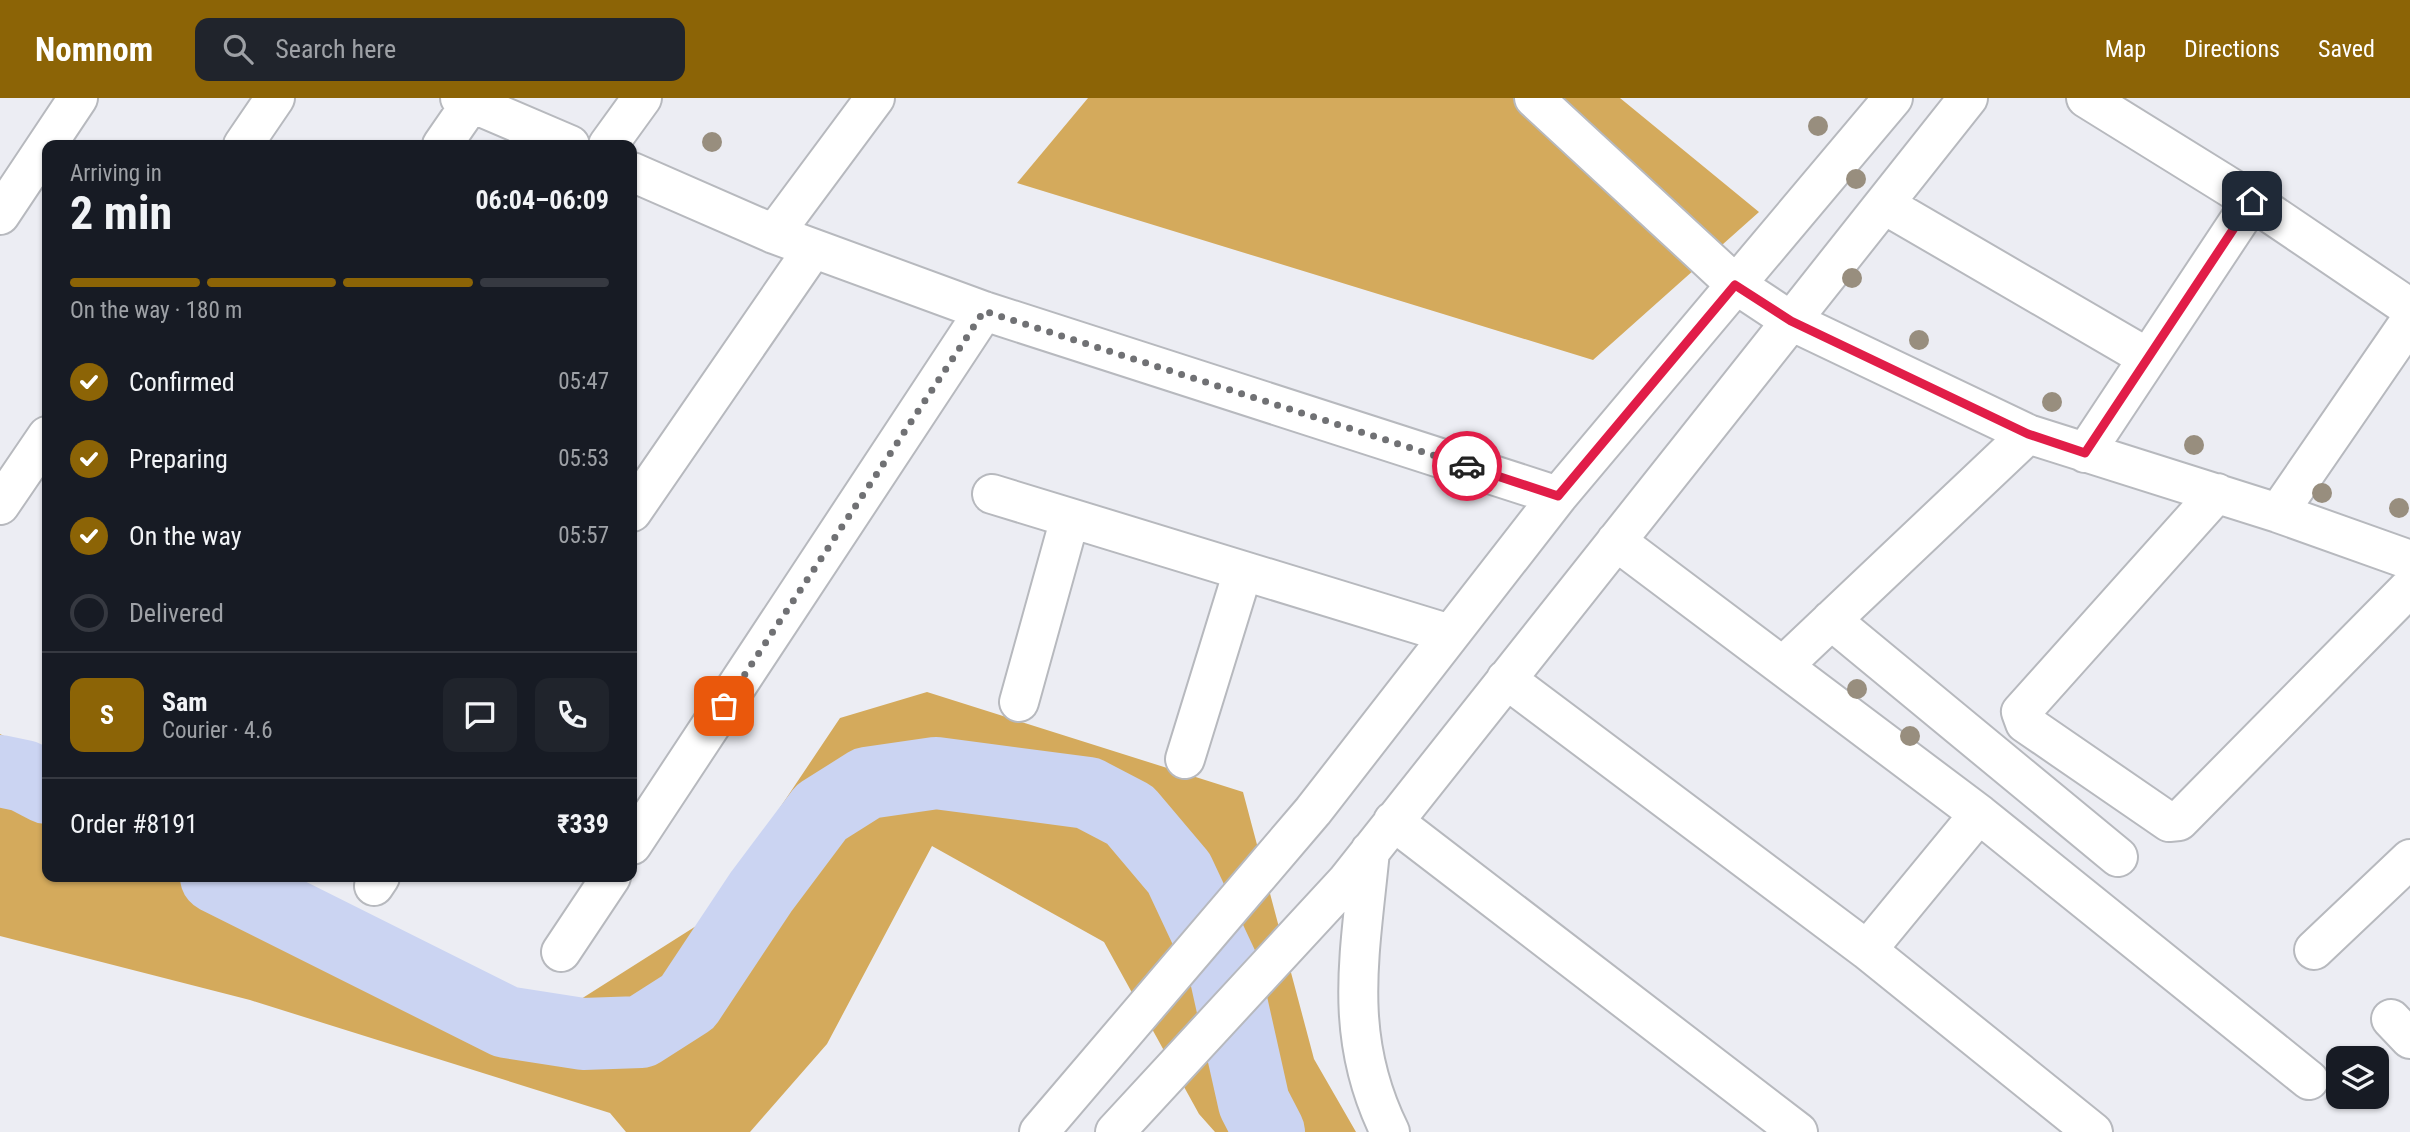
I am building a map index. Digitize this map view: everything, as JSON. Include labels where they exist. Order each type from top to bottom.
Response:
[{"type":"street","points":[[50,140],[78,98]]},
{"type":"street","points":[[246,140],[275,98]]},
{"type":"street","points":[[612,140],[642,98]]},
{"type":"street","points":[[774,234],[876,98]]},
{"type":"street","points":[[1534,98],[1735,285],[1791,321],[2028,434],[2278,513],[2410,560]]},
{"type":"street","points":[[1039,1132],[1314,811],[1558,496],[1893,98]]},
{"type":"street","points":[[1115,1132],[1346,882],[1968,98]]},
{"type":"street","points":[[2086,98],[2252,201],[2410,308]]},
{"type":"street","points":[[445,140],[465,101],[558,140]]},
{"type":"street","points":[[0,215],[42,152]]},
{"type":"street","points":[[637,181],[813,250],[984,311],[1558,496]]},
{"type":"street","points":[[2085,453],[2252,201]]},
{"type":"street","points":[[1885,205],[2148,358]]},
{"type":"street","points":[[637,505],[813,250]]},
{"type":"street","points":[[637,837],[984,311]]},
{"type":"street","points":[[2278,513],[2410,321]]},
{"type":"street","points":[[1783,666],[2028,434]]},
{"type":"street","points":[[0,505],[42,443]]},
{"type":"street","points":[[2217,493],[2021,712],[2025,723],[2169,822],[2179,821],[2410,587]]},
{"type":"street","points":[[992,494],[1450,634]]},
{"type":"street","points":[[1019,702],[1070,518]]},
{"type":"street","points":[[1616,541],[1979,814],[2309,1080]]},
{"type":"street","points":[[1185,759],[1242,571]]},
{"type":"street","points":[[1832,620],[2118,857]]},
{"type":"street","points":[[1506,679],[1867,950],[2093,1132]]},
{"type":"street","points":[[1867,950],[1979,814]]},
{"type":"street","points":[[1393,821],[1798,1132]]},
{"type":"street","points":[[1370,851],[1356,1015],[1361,1054],[1372,1096],[1390,1132]]},
{"type":"street","points":[[2314,950],[2410,859]]},
{"type":"street","points":[[561,952],[608,882]]},
{"type":"shaded area","points":[[1088,98],[1620,98],[1759,212],[1593,360],[1017,183]]},
{"type":"shaded area","points":[[927,692],[1243,792],[1314,1059],[1356,1132],[1215,1132],[1199,1114],[1104,942],[932,846],[827,1044],[750,1132],[626,1132],[610,1113],[250,1000],[0,936],[0,734],[42,755],[42,882],[279,882],[341,917],[528,1008],[581,999],[704,921],[840,718]]},
{"type":"waterway","points":[[0,771],[24,776],[42,785]]},
{"type":"waterway","points":[[226,882],[506,1022],[583,1034],[641,1032],[688,1002],[761,892],[821,812],[867,783],[936,773],[1088,793],[1130,815],[1179,873],[1224,969],[1254,1103],[1269,1132]]},
{"type":"way so far","points":[[724,706],[984,311],[1467,466]]},
{"type":"route","points":[[1467,466],[1558,496],[1735,285],[1791,321],[2028,434],[2085,453],[2252,201]]}]
